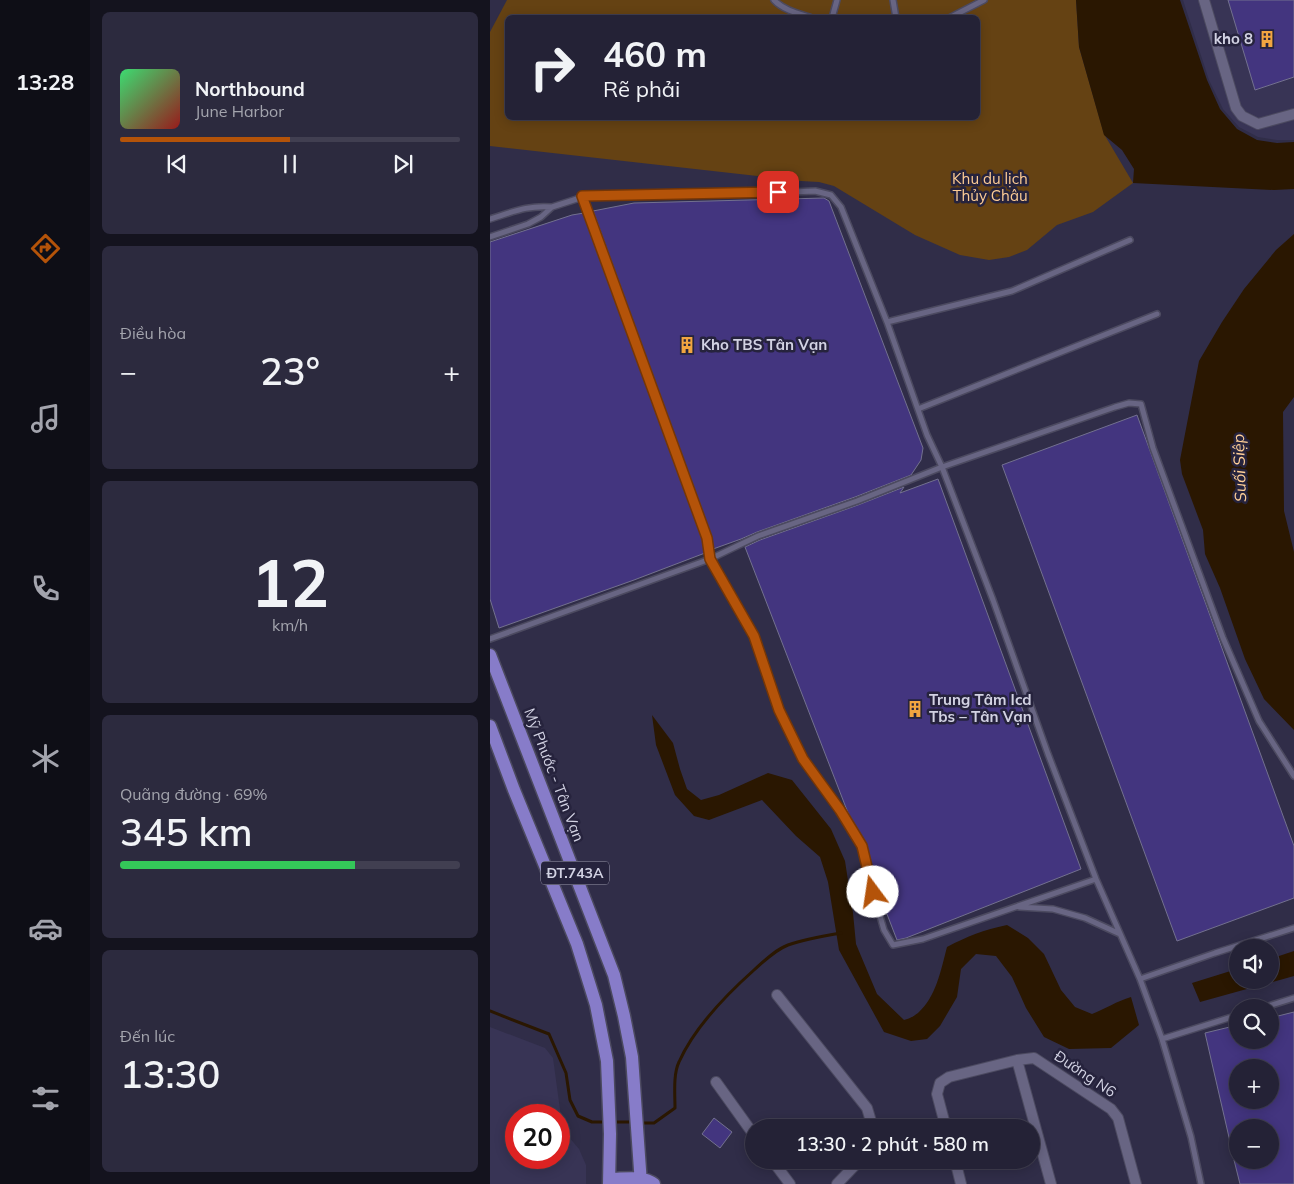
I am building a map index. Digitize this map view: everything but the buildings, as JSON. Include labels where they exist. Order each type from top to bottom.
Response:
[{"type":"main road","name":"Mỹ Phước - Tân Vạn","points":[[490,655],[614,975],[632,1057],[637,1141],[635,1181]]},
{"type":"main road","name":"ĐT.743A","points":[[490,726],[577,944],[596,1005],[607,1061],[610,1182]]},
{"type":"main road","points":[[610,1182],[635,1181],[651,1182],[654,1184]]},
{"type":"street","points":[[1204,0],[1236,108],[1242,116],[1258,124],[1294,114]]},
{"type":"street","points":[[777,995],[867,1108],[871,1119]]},
{"type":"street","name":"Đường N6","points":[[944,1119],[937,1094],[940,1083],[949,1077],[1017,1060],[1034,1058],[1111,1109],[1118,1118],[1136,1184]]},
{"type":"street","points":[[1017,1060],[1051,1184]]},
{"type":"street","points":[[716,1082],[745,1122]]},
{"type":"street","points":[[779,1169],[790,1184]]},
{"type":"street","points":[[837,1184],[851,1169]]},
{"type":"street","points":[[957,1169],[961,1184]]},
{"type":"lane","points":[[774,0],[784,7],[804,15]]},
{"type":"lane","points":[[833,15],[836,0]]},
{"type":"lane","points":[[893,0],[896,15]]},
{"type":"lane","points":[[955,15],[984,0]]},
{"type":"lane","points":[[490,237],[528,224],[541,217],[552,207],[582,196],[815,191],[831,195],[841,207],[993,600],[1051,762],[1096,879],[1140,979],[1162,1039],[1191,1137],[1201,1184]]},
{"type":"lane","points":[[582,196],[707,538],[710,559],[754,636],[779,710],[803,759],[840,810],[862,846],[884,930],[894,945],[923,939],[1096,879]]},
{"type":"lane","points":[[490,219],[526,208],[552,207]]},
{"type":"lane","points":[[887,322],[1012,291],[1130,240]]},
{"type":"lane","points":[[918,409],[1157,314]]},
{"type":"lane","points":[[490,639],[710,559],[758,536],[857,501],[942,467],[1129,403],[1141,404],[1153,448],[1223,638],[1259,721],[1294,776]]},
{"type":"lane","points":[[1016,907],[1053,909],[1086,918],[1121,934]]},
{"type":"lane","points":[[1140,979],[1294,928]]},
{"type":"lane","points":[[1279,1003],[1294,998]]},
{"type":"lane","points":[[1162,1039],[1229,1018]]},
{"type":"shaded area","points":[[1183,0],[1294,0],[1294,140],[1258,137],[1239,127],[1223,109],[1209,80]]},
{"type":"shaded area","points":[[490,1027],[545,1048],[553,1058],[559,1104],[505,1104],[505,1169],[570,1169],[570,1138],[579,1149],[586,1165],[586,1184],[490,1184]]},
{"type":"green space","name":"Khu du lịch Thủy Châu","points":[[507,0],[1076,0],[1079,47],[1104,134],[1133,183],[1093,212],[1057,225],[1027,250],[1009,257],[989,260],[960,255],[915,235],[834,186],[819,182],[490,146],[490,32]]},
{"type":"water","points":[[1076,0],[1180,0],[1207,80],[1220,109],[1237,129],[1257,140],[1277,143],[1294,142],[1294,189],[1274,190],[1133,183],[1134,169],[1122,150],[1104,135],[1079,47]]},
{"type":"water","name":"Suối Siệp","points":[[1294,234],[1294,397],[1283,412],[1284,511],[1294,552],[1294,730],[1264,699],[1245,659],[1220,588],[1205,554],[1203,530],[1182,474],[1180,460],[1199,361],[1244,289],[1276,250]]},
{"type":"water","points":[[652,715],[673,743],[687,789],[701,800],[719,795],[768,773],[792,780],[831,829],[845,861],[856,944],[877,994],[904,1020],[918,1013],[934,991],[947,947],[976,934],[1007,925],[1028,938],[1044,954],[1061,990],[1075,1007],[1092,1014],[1131,997],[1139,1025],[1111,1048],[1069,1049],[1044,1037],[1026,1008],[1012,977],[996,956],[976,954],[961,969],[957,997],[940,1026],[927,1039],[911,1041],[884,1032],[839,950],[828,882],[820,857],[796,836],[762,800],[709,820],[694,816],[675,795],[656,745]]},
{"type":"water","points":[[1294,951],[1294,976],[1279,980],[1279,956]]},
{"type":"water","points":[[1229,971],[1229,989],[1247,989],[1200,1002],[1192,983]]},
{"type":"waterway","points":[[639,1123],[654,1123],[675,1108],[676,1072],[685,1049],[722,1001],[743,980],[783,947],[807,939],[841,933]]},
{"type":"waterway","points":[[490,1011],[549,1034],[566,1073],[570,1100],[578,1116],[592,1122],[607,1122]]},
{"type":"waterway","points":[[614,1122],[632,1122]]},
{"type":"place","name":"kho 8","points":[[1267,39]]},
{"type":"place","name":"Kho TBS Tân Vạn","points":[[687,345]]},
{"type":"place","name":"Trung Tâm Icd Tbs – Tân Vạn","points":[[915,709]]},
{"type":"route","points":[[778,192],[582,196],[707,538],[710,559],[754,636],[779,710],[803,759],[840,810],[862,846],[873,892]]}]
